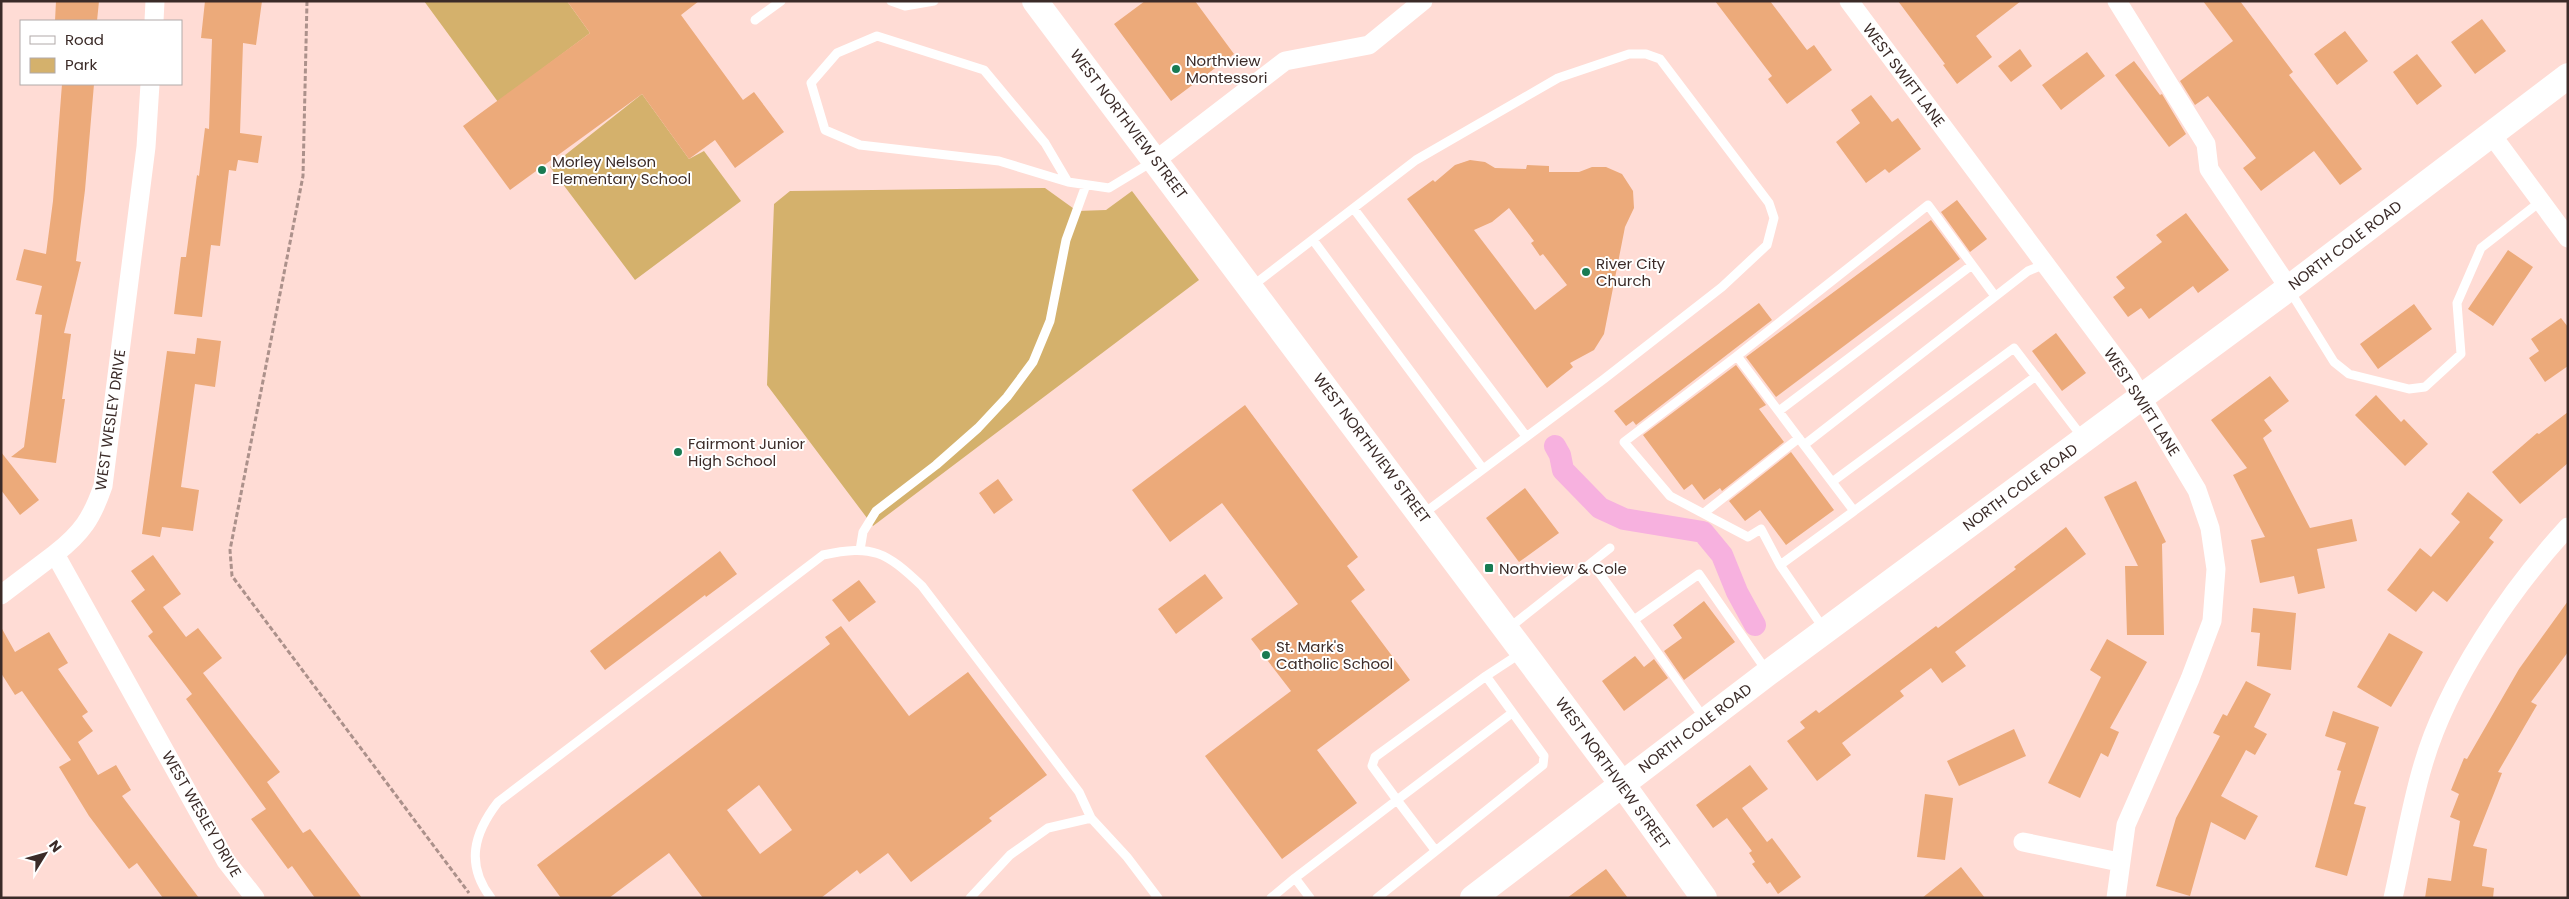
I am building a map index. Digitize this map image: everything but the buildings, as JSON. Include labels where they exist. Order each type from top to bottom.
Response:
[{"type":"main road","name":"WEST NORTHVIEW STREET","points":[[1036,1],[1622,784],[1697,893]]},
{"type":"main road","name":"NORTH COLE ROAD","points":[[1473,898],[1768,672],[2289,288],[2568,76]]},
{"type":"street","points":[[154,20],[155,1]]},
{"type":"street","points":[[1156,160],[1286,61],[1369,45],[1423,1]]},
{"type":"street","name":"WEST SWIFT LANE","points":[[1850,1],[2128,375],[2197,490],[2210,528],[2216,569],[2212,621],[2190,679],[2126,825],[2119,862],[2116,898]]},
{"type":"street","points":[[2117,1],[2206,144],[2209,169],[2289,288]]},
{"type":"street","name":"WEST WESLEY DRIVE","points":[[150,85],[146,147],[102,486],[94,512],[76,538],[55,554],[226,861],[255,898]]},
{"type":"street","points":[[2491,134],[2568,238]]},
{"type":"street","points":[[2393,898],[2423,764],[2454,688],[2503,609],[2568,527]]},
{"type":"street","points":[[1,595],[55,554]]},
{"type":"street","points":[[2023,842],[2119,862]]},
{"type":"lane","points":[[755,20],[781,1]]},
{"type":"lane","points":[[891,1],[905,6],[934,1]]},
{"type":"lane","points":[[1068,182],[1045,143],[984,70],[877,36],[837,53],[811,83],[825,130],[860,145],[999,161],[1068,182],[1109,188],[1156,160]]},
{"type":"lane","points":[[1251,287],[1416,160],[1558,78],[1630,54],[1646,54],[1660,59],[1763,195],[1774,218],[1767,246],[1714,293],[1422,515]]},
{"type":"lane","points":[[860,550],[864,532],[876,511],[978,428],[1007,397],[1033,362],[1050,321],[1058,272],[1066,240],[1086,185]]},
{"type":"lane","points":[[2289,288],[2334,362],[2349,374],[2409,389],[2425,388],[2461,354],[2456,303],[2482,248],[2541,201]]},
{"type":"lane","points":[[1825,630],[1780,565],[1761,529],[1748,536],[1670,496],[1624,442],[1737,356],[1928,205],[1995,296]]},
{"type":"lane","points":[[1354,209],[1526,436]]},
{"type":"lane","points":[[1313,240],[1483,469]]},
{"type":"lane","points":[[1704,513],[2028,271],[2045,264]]},
{"type":"lane","points":[[1778,410],[1972,265]]},
{"type":"lane","points":[[1832,482],[2014,348],[2084,440]]},
{"type":"lane","points":[[1737,356],[1854,511]]},
{"type":"lane","points":[[1780,565],[2036,376]]},
{"type":"lane","points":[[1507,629],[1610,548]]},
{"type":"lane","points":[[491,898],[484,890],[476,870],[475,849],[483,822],[498,802],[823,555],[851,549],[874,551],[897,562],[922,586],[1078,792],[1091,818],[1127,857],[1158,898]]},
{"type":"lane","points":[[1592,563],[1706,720]]},
{"type":"lane","points":[[1634,620],[1699,574],[1768,672]]},
{"type":"lane","points":[[1435,850],[1372,766],[1375,757],[1523,651]]},
{"type":"lane","points":[[1377,898],[1543,765],[1544,756],[1486,676]]},
{"type":"lane","points":[[1271,898],[1512,713]]},
{"type":"lane","points":[[970,898],[1010,856],[1048,828],[1091,818]]},
{"type":"lane","points":[[1296,878],[1310,898]]},
{"type":"path","points":[[307,1],[303,176],[230,550],[232,576],[469,893]]},
{"type":"green space","points":[[424,1],[567,1],[590,33],[498,102]]},
{"type":"green space","points":[[642,94],[689,159],[704,151],[741,201],[635,280],[550,167]]},
{"type":"green space","points":[[1045,188],[1077,211],[1106,210],[1132,191],[1199,280],[873,526],[767,385],[774,204],[790,191]]},
{"type":"waterway","points":[[1555,446],[1560,455],[1563,470],[1600,508],[1624,519],[1703,532],[1722,555],[1737,592],[1755,625]]},
{"type":"place","name":"Northview Montessori","points":[[1176,69]]},
{"type":"place","name":"Morley Nelson Elementary School","points":[[542,170]]},
{"type":"place","name":"River City Church","points":[[1586,272]]},
{"type":"place","name":"Fairmont Junior High School","points":[[678,452]]},
{"type":"place","name":"Northview & Cole","points":[[1489,568]]},
{"type":"place","name":"St. Mark's Catholic School","points":[[1266,655]]}]
